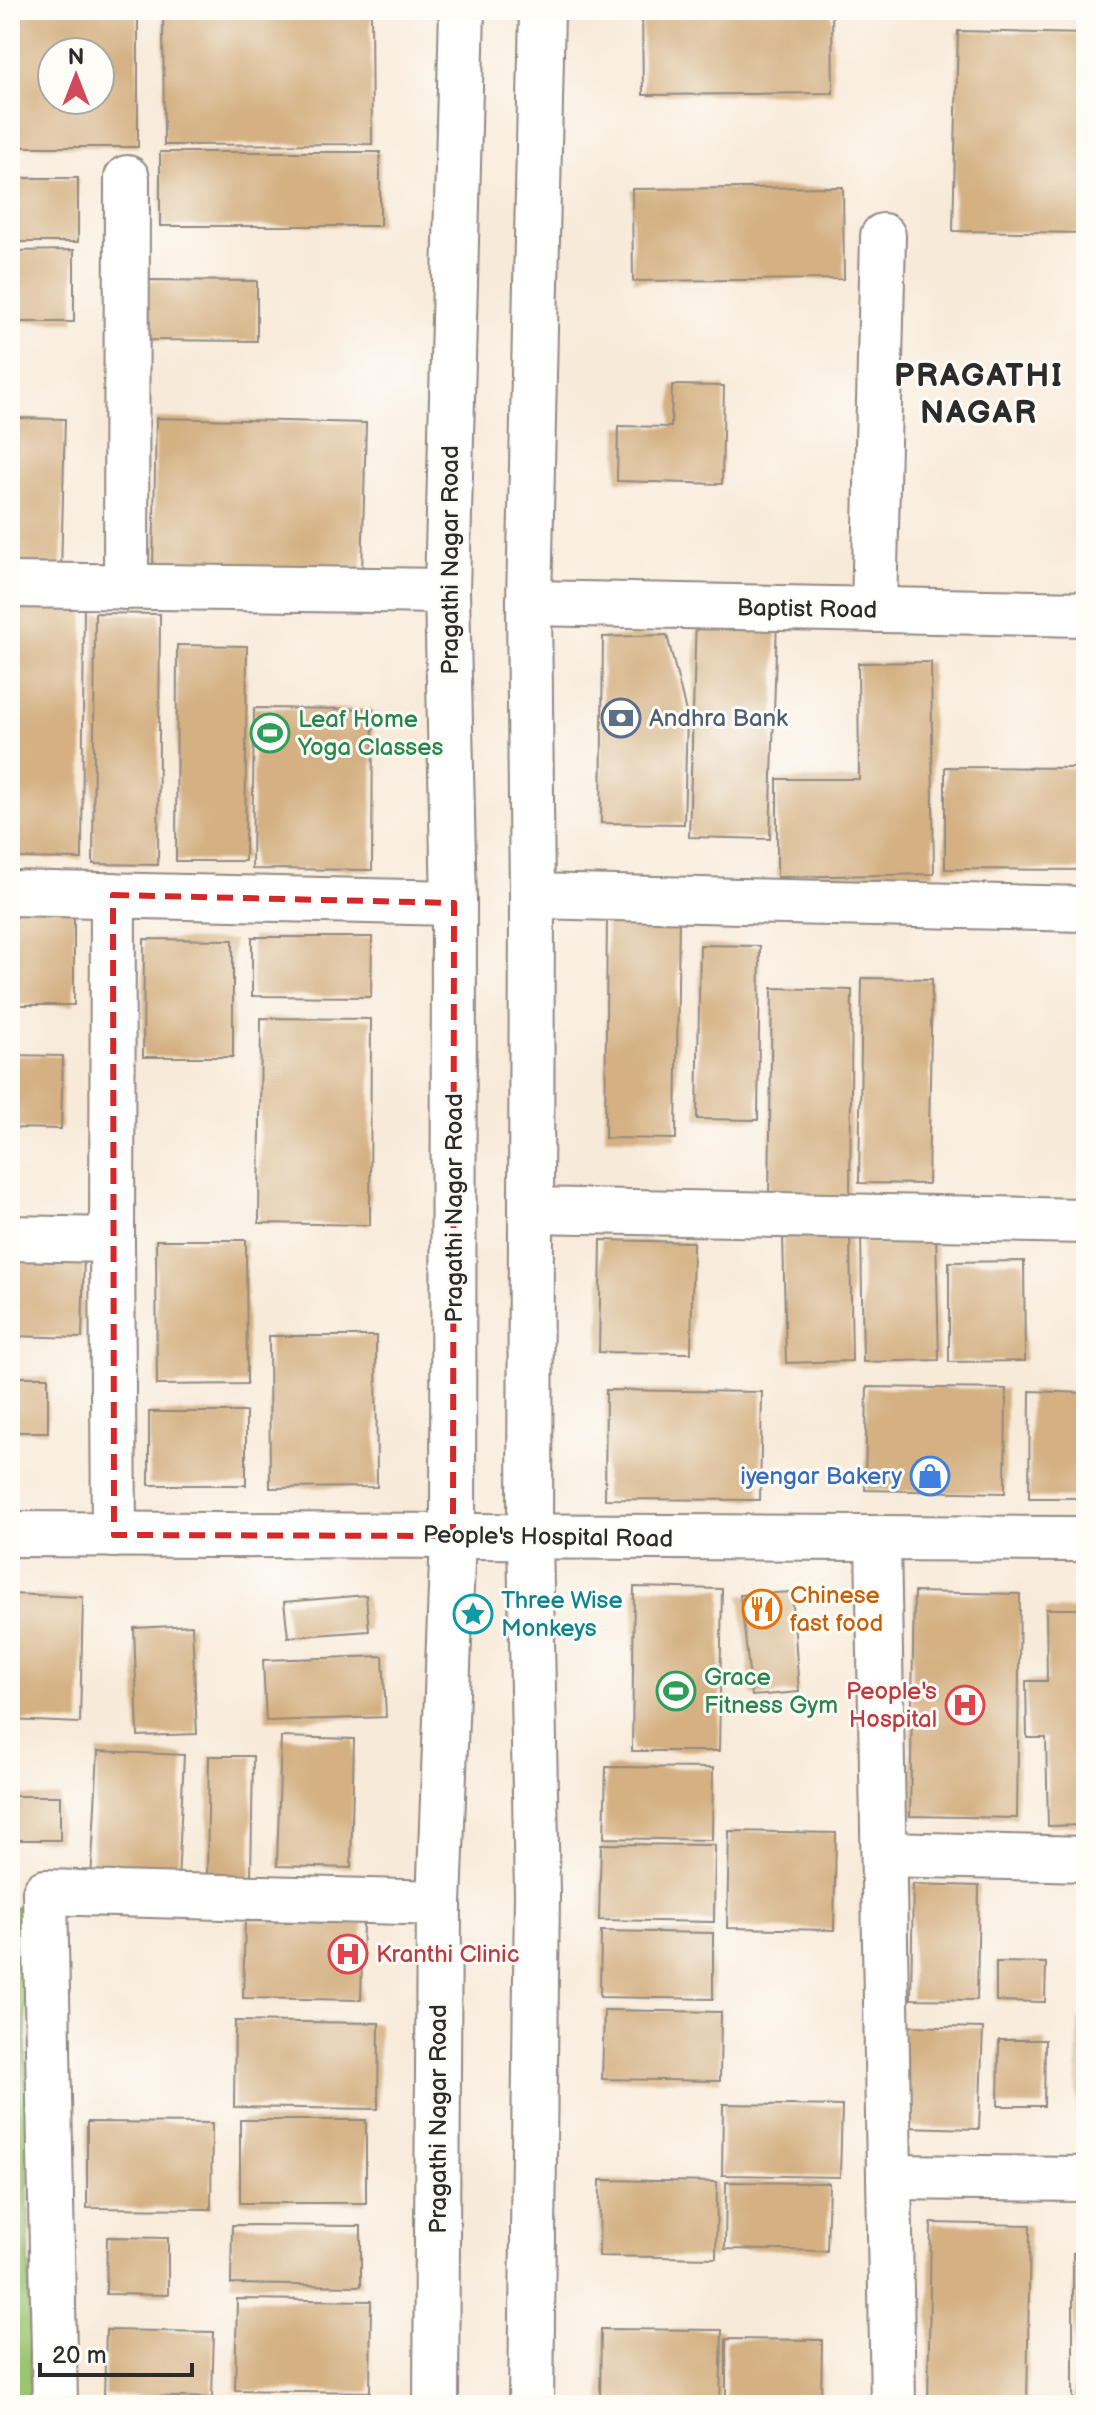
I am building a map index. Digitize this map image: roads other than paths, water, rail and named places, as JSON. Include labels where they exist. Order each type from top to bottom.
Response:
[{"type":"street","name":"Pragathi Nagar Road","points":[[436,2405],[439,1903],[453,1536],[454,903],[447,591],[462,10]]},
{"type":"street","points":[[531,2405],[537,1894],[530,1538],[532,896],[529,603],[542,10]]},
{"type":"street","points":[[126,587],[127,178]]},
{"type":"street","points":[[874,610],[883,236]]},
{"type":"street","points":[[10,585],[447,591]]},
{"type":"street","name":"Baptist Road","points":[[529,603],[1086,614]]},
{"type":"street","points":[[10,893],[454,903]]},
{"type":"street","points":[[113,895],[114,1535]]},
{"type":"street","points":[[532,896],[1086,909]]},
{"type":"street","points":[[531,1210],[1086,1221]]},
{"type":"street","points":[[10,1238],[112,1240]]},
{"type":"street","name":"People's Hospital Road","points":[[10,1534],[1086,1539]]},
{"type":"street","points":[[878,1538],[893,2405]]},
{"type":"street","points":[[884,1854],[1086,1859]]},
{"type":"street","points":[[55,2405],[45,1892],[439,1903]]},
{"type":"street","points":[[889,2177],[1086,2179]]},
{"type":"place","name":"Andhra Bank","points":[[621,718]]},
{"type":"place","name":"Leaf Home Yoga Classes","points":[[270,733]]},
{"type":"place","name":"iyengar Bakery","points":[[930,1476]]},
{"type":"place","name":"Chinese fast food","points":[[762,1609]]},
{"type":"place","name":"Three Wise Monkeys","points":[[473,1614]]},
{"type":"place","name":"Grace Fitness Gym","points":[[676,1691]]},
{"type":"place","name":"People's Hospital","points":[[965,1705]]},
{"type":"place","name":"Kranthi Clinic","points":[[348,1954]]},
{"type":"district","name":"PRAGATHI NAGAR","points":[[979,394]]}]
